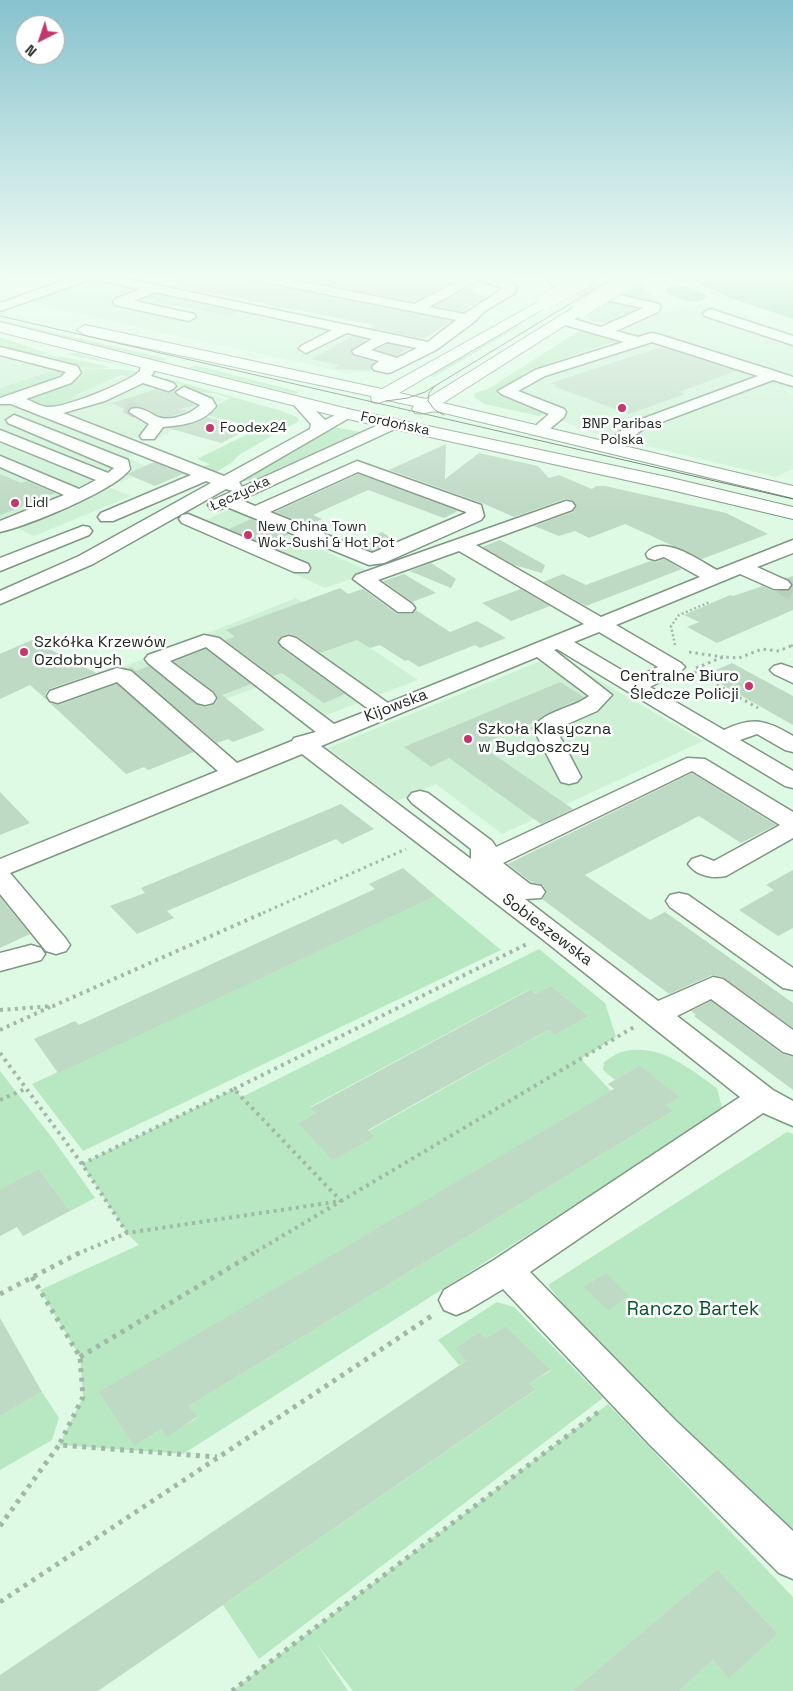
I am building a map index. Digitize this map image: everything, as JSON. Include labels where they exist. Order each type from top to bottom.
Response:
[{"type":"main road","name":"Fordońska","points":[[101,353],[144,371],[181,372],[348,414],[676,485],[793,513]]},
{"type":"main road","name":"Fordońska","points":[[194,353],[540,429],[793,492]]},
{"type":"main road","points":[[348,414],[457,353]]},
{"type":"main road","points":[[392,424],[430,404],[511,353]]},
{"type":"main road","points":[[344,385],[381,383],[416,377]]},
{"type":"main road","points":[[451,391],[452,397],[460,404],[484,416]]},
{"type":"street","points":[[14,353],[45,357],[74,353]]},
{"type":"street","points":[[45,357],[51,353]]},
{"type":"street","points":[[356,353],[354,354],[391,360],[383,368],[414,353]]},
{"type":"street","points":[[540,429],[558,412],[506,391],[540,373],[601,353]]},
{"type":"street","points":[[705,353],[793,382]]},
{"type":"street","points":[[6,401],[72,376],[72,369],[45,357]]},
{"type":"street","points":[[7,422],[114,399],[144,371],[168,386]]},
{"type":"street","points":[[612,446],[637,426],[773,375]]},
{"type":"street","points":[[137,412],[158,423],[192,418],[205,411],[208,406],[207,402],[184,392]]},
{"type":"street","points":[[6,401],[48,413],[205,475],[256,512],[369,559],[377,559],[475,516],[475,509],[357,466],[256,512]]},
{"type":"street","points":[[298,402],[319,423],[317,431]]},
{"type":"street","name":"Łęczycka","points":[[0,598],[128,546],[188,518],[317,431],[348,414]]},
{"type":"street","points":[[7,422],[122,464],[149,453]]},
{"type":"street","points":[[131,446],[150,434],[158,423]]},
{"type":"street","name":"Łęczycka","points":[[78,565],[226,491],[248,491],[392,424]]},
{"type":"street","points":[[0,435],[110,480]]},
{"type":"street","points":[[343,448],[462,491]]},
{"type":"street","points":[[0,462],[79,495]]},
{"type":"street","points":[[0,527],[79,495],[110,480],[122,469],[122,464]]},
{"type":"street","points":[[108,517],[205,475]]},
{"type":"street","points":[[406,608],[363,579],[566,506]]},
{"type":"street","points":[[188,518],[301,568]]},
{"type":"street","points":[[0,565],[83,531]]},
{"type":"street","points":[[0,536],[33,551],[78,565]]},
{"type":"street","points":[[461,544],[674,667],[634,686]]},
{"type":"street","name":"Kijowska","points":[[0,868],[302,743],[550,646],[793,546]]},
{"type":"street","points":[[655,554],[663,551],[669,552],[715,577]]},
{"type":"street","points":[[740,567],[781,585]]},
{"type":"street","points":[[205,698],[155,659],[204,641],[212,642],[330,732]]},
{"type":"street","points":[[289,642],[384,710]]},
{"type":"street","points":[[550,646],[634,686],[793,781]]},
{"type":"street","points":[[550,646],[601,694],[596,703],[551,721],[544,728],[569,777]]},
{"type":"street","points":[[58,696],[117,674],[123,676],[233,772]]},
{"type":"street","points":[[724,739],[751,726],[760,727],[793,745]]},
{"type":"street","name":"Sobieszewska","points":[[302,743],[427,840],[477,866],[551,932],[762,1098],[793,1115]]},
{"type":"street","points":[[477,866],[687,765],[697,764],[793,822]]},
{"type":"street","points":[[420,798],[483,846],[477,866]]},
{"type":"street","points":[[701,864],[707,868],[717,870],[793,828]]},
{"type":"street","points":[[477,866],[523,891],[532,892]]},
{"type":"street","points":[[0,877],[56,945]]},
{"type":"street","points":[[679,901],[793,980]]},
{"type":"street","points":[[0,962],[31,954]]},
{"type":"street","points":[[656,1014],[713,986],[793,1045]]},
{"type":"street","points":[[456,1300],[506,1270],[762,1098]]},
{"type":"street","points":[[506,1270],[624,1393],[793,1559]]},
{"type":"path","points":[[675,650],[671,626],[679,615],[714,600]]},
{"type":"path","points":[[684,651],[739,658],[762,649],[779,651],[793,645]]},
{"type":"path","points":[[723,657],[691,670],[760,709]]},
{"type":"path","points":[[0,1030],[427,840]]},
{"type":"path","points":[[82,1164],[551,932]]},
{"type":"path","points":[[0,1010],[53,1006]]},
{"type":"path","points":[[80,1357],[656,1014]]},
{"type":"path","points":[[0,1053],[82,1164],[127,1233]]},
{"type":"path","points":[[0,1100],[25,1089]]},
{"type":"path","points":[[234,1089],[341,1201]]},
{"type":"path","points":[[0,1294],[91,1247],[127,1233],[341,1201]]},
{"type":"path","points":[[0,1526],[58,1445],[83,1397],[80,1357],[32,1277]]},
{"type":"path","points":[[0,1602],[456,1300]]},
{"type":"path","points":[[232,1691],[624,1393]]},
{"type":"path","points":[[58,1445],[218,1457]]},
{"type":"shaded area","points":[[0,353],[45,353],[120,373],[22,406],[138,453],[127,458],[146,466],[126,474],[133,477],[109,487],[131,496],[34,536],[0,520]]},
{"type":"shaded area","points":[[256,353],[411,353],[381,371],[347,373]]},
{"type":"shaded area","points":[[584,353],[793,353],[793,392],[779,388],[793,394],[793,469],[776,477],[593,433],[494,394],[529,379],[519,374]]},
{"type":"shaded area","points":[[138,372],[225,399],[156,440],[132,438],[43,403]]},
{"type":"shaded area","points":[[230,509],[371,572],[325,588],[192,526]]},
{"type":"shaded area","points":[[296,598],[418,680],[308,722],[260,686],[180,716],[198,750],[148,770],[144,767],[126,774],[45,698]]},
{"type":"shaded area","points":[[548,658],[561,658],[703,741],[502,834],[436,784],[397,801],[328,748]]},
{"type":"green space","points":[[21,353],[47,353],[30,355]]},
{"type":"green space","points":[[77,353],[133,368],[65,354]]},
{"type":"green space","points":[[128,353],[142,353],[168,359],[163,361]]},
{"type":"green space","points":[[468,353],[475,353],[434,377],[430,376]]},
{"type":"green space","points":[[544,353],[581,353],[520,374],[527,378],[495,394],[545,414],[539,416],[484,404],[474,397],[475,393],[488,389]]},
{"type":"green space","points":[[59,356],[110,368],[65,365],[55,358]]},
{"type":"green space","points":[[195,365],[299,392],[296,394],[189,368]]},
{"type":"green space","points":[[59,369],[65,372],[63,377],[0,399],[0,388]]},
{"type":"green space","points":[[84,369],[119,369],[139,372],[132,377],[121,375],[71,397],[80,400],[52,410],[24,399],[80,378],[85,373]]},
{"type":"green space","points":[[166,378],[282,411],[297,417],[299,421],[277,433],[207,415],[213,407],[230,398],[213,393],[197,392],[179,384],[162,380]]},
{"type":"green space","points":[[334,427],[360,432],[253,480],[238,482]]},
{"type":"green space","points":[[256,430],[273,435],[239,455],[231,463],[216,472],[200,468],[210,464],[197,459]]},
{"type":"green space","points":[[436,896],[501,950],[83,1151],[32,1084]]},
{"type":"green space","points":[[539,949],[605,1003],[616,1037],[581,1059],[611,1091],[100,1392],[135,1445],[161,1429],[167,1436],[197,1418],[189,1406],[673,1111],[666,1105],[678,1097],[640,1065],[615,1080],[603,1070],[604,1062],[614,1055],[638,1050],[663,1054],[674,1059],[717,1088],[723,1111],[183,1454],[59,1445],[83,1397],[80,1357],[40,1290],[139,1245],[127,1233],[82,1164],[234,1089],[242,1097]],"holes":[[[551,986],[589,1016],[555,1035],[548,1030],[368,1131],[298,1123],[316,1113],[310,1107],[530,989],[537,994]]]},
{"type":"green space","points":[[0,1071],[53,1139],[95,1198],[70,1211],[39,1169],[0,1189]]},
{"type":"green space","name":"Ranczo Bartek","points":[[787,1132],[793,1134],[793,1559],[662,1432],[548,1285]]},
{"type":"green space","points":[[497,1302],[514,1307],[603,1398],[259,1659],[223,1605],[534,1391],[529,1384],[550,1371],[506,1326],[486,1338],[479,1332],[455,1348],[466,1361],[459,1365],[438,1340]]},
{"type":"green space","points":[[42,1392],[59,1418],[52,1440],[0,1470],[0,1416]]},
{"type":"green space","points":[[608,1404],[793,1597],[793,1691],[679,1691],[713,1660],[729,1679],[778,1634],[717,1569],[572,1691],[353,1691],[317,1644],[348,1691],[232,1691]]},
{"type":"building","points":[[322,353],[352,353],[354,356],[375,362],[370,367],[372,370],[333,369],[340,365],[311,359]]},
{"type":"building","points":[[386,353],[401,353],[396,356]]},
{"type":"building","points":[[643,353],[679,353],[736,371],[679,392],[685,394],[629,414],[553,386],[557,385],[551,383]]},
{"type":"building","points":[[157,389],[167,393],[174,390],[178,397],[196,405],[181,409],[187,411],[168,417],[139,407],[131,407],[128,411],[112,403]]},
{"type":"building","name":"Foodex24","points":[[207,417],[249,429],[221,443],[168,428],[193,424]]},
{"type":"building","points":[[446,444],[445,479],[479,453],[538,466],[549,478],[559,475],[592,489],[596,486],[605,486],[726,513],[768,534],[702,559],[625,524],[589,538],[575,531],[559,536],[534,526],[573,512],[577,506],[572,500],[565,499],[514,517],[482,503],[389,470]]},
{"type":"building","points":[[154,462],[183,474],[155,486],[127,474]]},
{"type":"building","name":"Lidl","points":[[0,474],[21,483],[27,481],[55,493],[0,515]]},
{"type":"building","points":[[358,474],[458,511],[444,518],[368,490],[313,515],[322,519],[308,525],[275,512]]},
{"type":"building","points":[[251,519],[289,534],[266,545],[229,529]]},
{"type":"building","points":[[382,532],[396,541],[372,551],[356,545]]},
{"type":"building","points":[[500,540],[545,565],[542,573],[514,565],[482,547]]},
{"type":"building","points":[[664,559],[682,569],[586,606],[543,582],[563,574],[586,585],[650,561],[656,562]]},
{"type":"building","points":[[431,563],[456,579],[451,588],[410,571]]},
{"type":"building","points":[[404,574],[436,593],[412,602],[383,581]]},
{"type":"building","points":[[793,576],[793,585],[787,578]]},
{"type":"building","points":[[793,585],[793,610],[717,643],[687,627],[699,622],[684,615],[730,595],[733,596],[763,586],[774,591],[788,591]]},
{"type":"building","points":[[340,588],[348,594],[363,589],[397,614],[412,614],[416,610],[450,632],[477,621],[506,638],[480,648],[475,645],[419,667],[408,660],[405,661],[380,645],[370,648],[357,640],[320,653],[297,636],[290,634],[281,636],[277,642],[281,648],[345,694],[324,703],[282,673],[273,676],[225,640],[235,637],[226,630]]},
{"type":"building","points":[[521,589],[550,606],[511,621],[482,603]]},
{"type":"building","points":[[32,640],[96,673],[49,689],[45,695],[48,701],[30,685],[0,699],[0,654]]},
{"type":"building","points":[[206,649],[251,684],[222,695],[265,730],[233,742],[228,739],[217,743],[128,668],[131,667],[136,671],[149,666],[196,704],[205,707],[215,704],[218,699],[215,692],[174,662]]},
{"type":"building","name":"Centralne Biuro Śledcze Policji","points":[[732,663],[793,696],[793,725],[705,675]]},
{"type":"building","points":[[560,682],[584,697],[551,712],[537,721],[480,745],[573,809],[541,824],[449,758],[431,767],[404,747]]},
{"type":"building","points":[[117,684],[194,752],[148,770],[144,767],[126,774],[50,703],[59,705]]},
{"type":"building","points":[[692,773],[776,825],[741,843],[699,816],[585,875],[650,920],[665,912],[793,1003],[793,1028],[723,977],[712,975],[669,994],[542,899],[547,893],[543,885],[531,882],[508,864]]},
{"type":"building","points":[[0,792],[30,823],[0,835]]},
{"type":"building","points":[[341,804],[374,829],[342,844],[336,839],[167,911],[174,918],[137,934],[110,906],[145,893],[141,888]]},
{"type":"building","points":[[403,868],[436,896],[58,1073],[34,1039],[75,1021],[79,1025],[375,889],[369,884]]},
{"type":"building","points":[[793,870],[793,928],[778,936],[739,910],[774,890],[766,885]]},
{"type":"building","points":[[0,897],[30,934],[0,948]]},
{"type":"building","points":[[551,986],[589,1016],[555,1035],[548,1030],[368,1130],[374,1137],[333,1160],[298,1123],[316,1113],[310,1108],[531,989],[536,994]]},
{"type":"building","points":[[711,1001],[782,1054],[793,1057],[793,1090],[694,1016],[696,1015],[691,1011]]},
{"type":"building","points":[[640,1065],[679,1097],[666,1105],[673,1111],[189,1406],[197,1417],[167,1437],[161,1429],[134,1446],[99,1392],[614,1089],[608,1084]]},
{"type":"building","points":[[39,1169],[70,1211],[23,1236],[17,1227],[0,1236],[0,1189]]},
{"type":"building","points":[[606,1273],[629,1296],[608,1310],[584,1287]]},
{"type":"building","points":[[0,1318],[42,1392],[0,1416]]},
{"type":"building","points":[[506,1326],[550,1370],[529,1384],[535,1390],[98,1691],[0,1691],[0,1675],[466,1361],[455,1348],[479,1332],[486,1338]]},
{"type":"building","points":[[717,1569],[778,1634],[729,1679],[713,1660],[679,1691],[572,1691]]},
{"type":"tunnel","points":[[126,406],[137,412]]},
{"type":"tunnel","points":[[781,585],[793,591]]},
{"type":"tram line","points":[[160,353],[793,499]]},
{"type":"tram line","points":[[386,401],[408,398],[425,392],[489,353]]},
{"type":"tram line","points":[[434,387],[429,393],[428,401],[435,410],[444,415]]},
{"type":"place","name":"BNP Paribas Polska","points":[[622,408]]},
{"type":"place","name":"Foodex24","points":[[210,428]]},
{"type":"place","name":"Lidl","points":[[15,503]]},
{"type":"place","name":"New China Town Wok-Sushi & Hot Pot","points":[[248,535]]},
{"type":"place","name":"Szkółka Krzewów Ozdobnych","points":[[24,652]]},
{"type":"place","name":"Centralne Biuro Śledcze Policji","points":[[749,686]]},
{"type":"place","name":"Szkoła Klasyczna w Bydgoszczy","points":[[468,739]]}]
